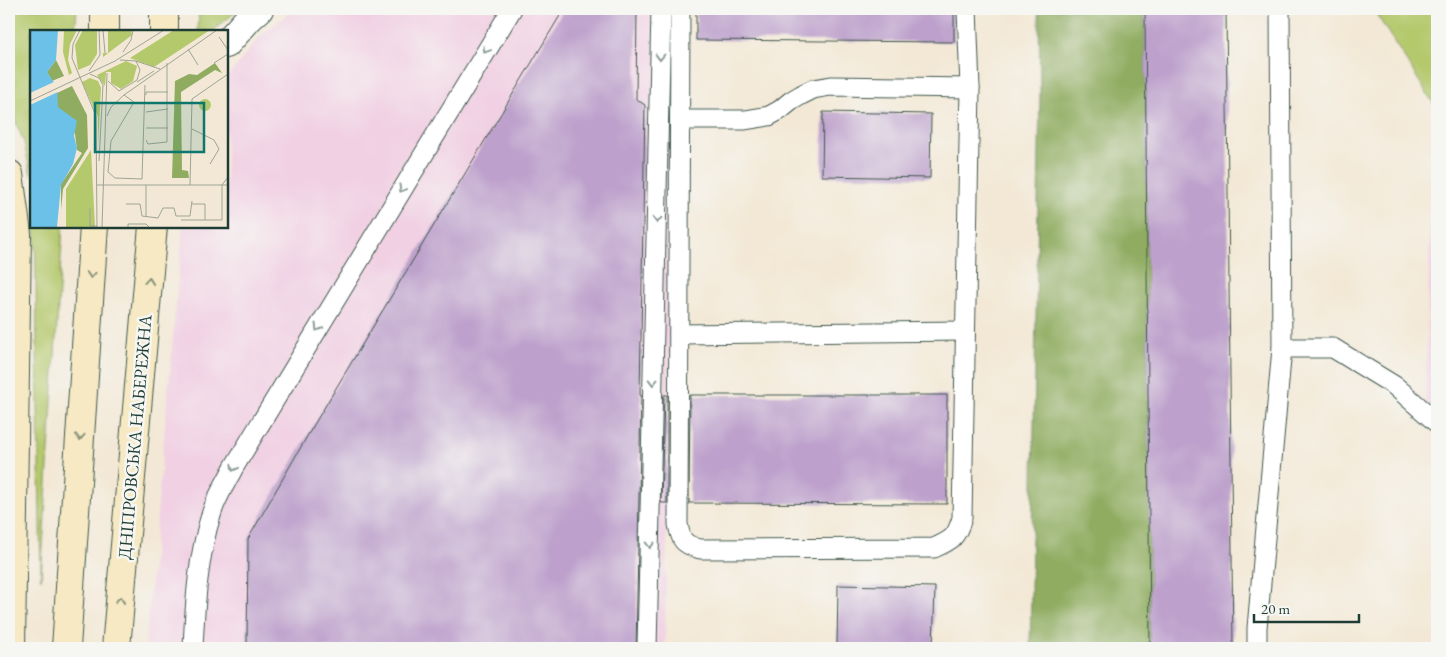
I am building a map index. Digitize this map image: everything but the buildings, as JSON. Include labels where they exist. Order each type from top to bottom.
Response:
[{"type":"main road","points":[[104,30],[105,9]]},
{"type":"main road","points":[[164,9],[164,30]]},
{"type":"main road","points":[[9,174],[17,234],[11,648]]},
{"type":"main road","points":[[66,648],[94,228]]},
{"type":"main road","name":"ДНІПРОВСЬКА НАБЕРЕЖНА","points":[[116,648],[154,228]]},
{"type":"street","points":[[228,42],[250,16],[259,9]]},
{"type":"lane","points":[[192,648],[195,602],[201,557],[212,510],[234,467],[512,9]]},
{"type":"lane","points":[[648,648],[662,9]]},
{"type":"lane","points":[[680,9],[678,524],[680,537],[688,545],[700,549],[934,548],[949,541],[958,532],[962,518],[970,88],[967,9]]},
{"type":"lane","points":[[1257,648],[1282,348],[1280,9]]},
{"type":"lane","points":[[680,120],[745,120],[769,116],[813,89],[831,86],[970,88]]},
{"type":"lane","points":[[679,334],[965,331]]},
{"type":"lane","points":[[1282,348],[1334,348],[1395,386],[1437,424]]},
{"type":"shaded area","points":[[294,9],[675,9],[665,648],[145,648],[183,228],[228,228],[228,76],[259,37]]},
{"type":"shaded area","points":[[1437,192],[1437,406],[1425,406],[1431,196]]},
{"type":"green space","points":[[9,9],[77,9],[75,30],[30,30],[30,171],[24,142],[9,106]]},
{"type":"green space","points":[[199,9],[239,9],[214,30],[198,30]]},
{"type":"green space","points":[[1039,9],[1145,9],[1150,648],[1030,648],[1040,93]]},
{"type":"green space","points":[[1373,9],[1437,9],[1437,109]]},
{"type":"green space","points":[[35,228],[63,228],[41,579]]}]
